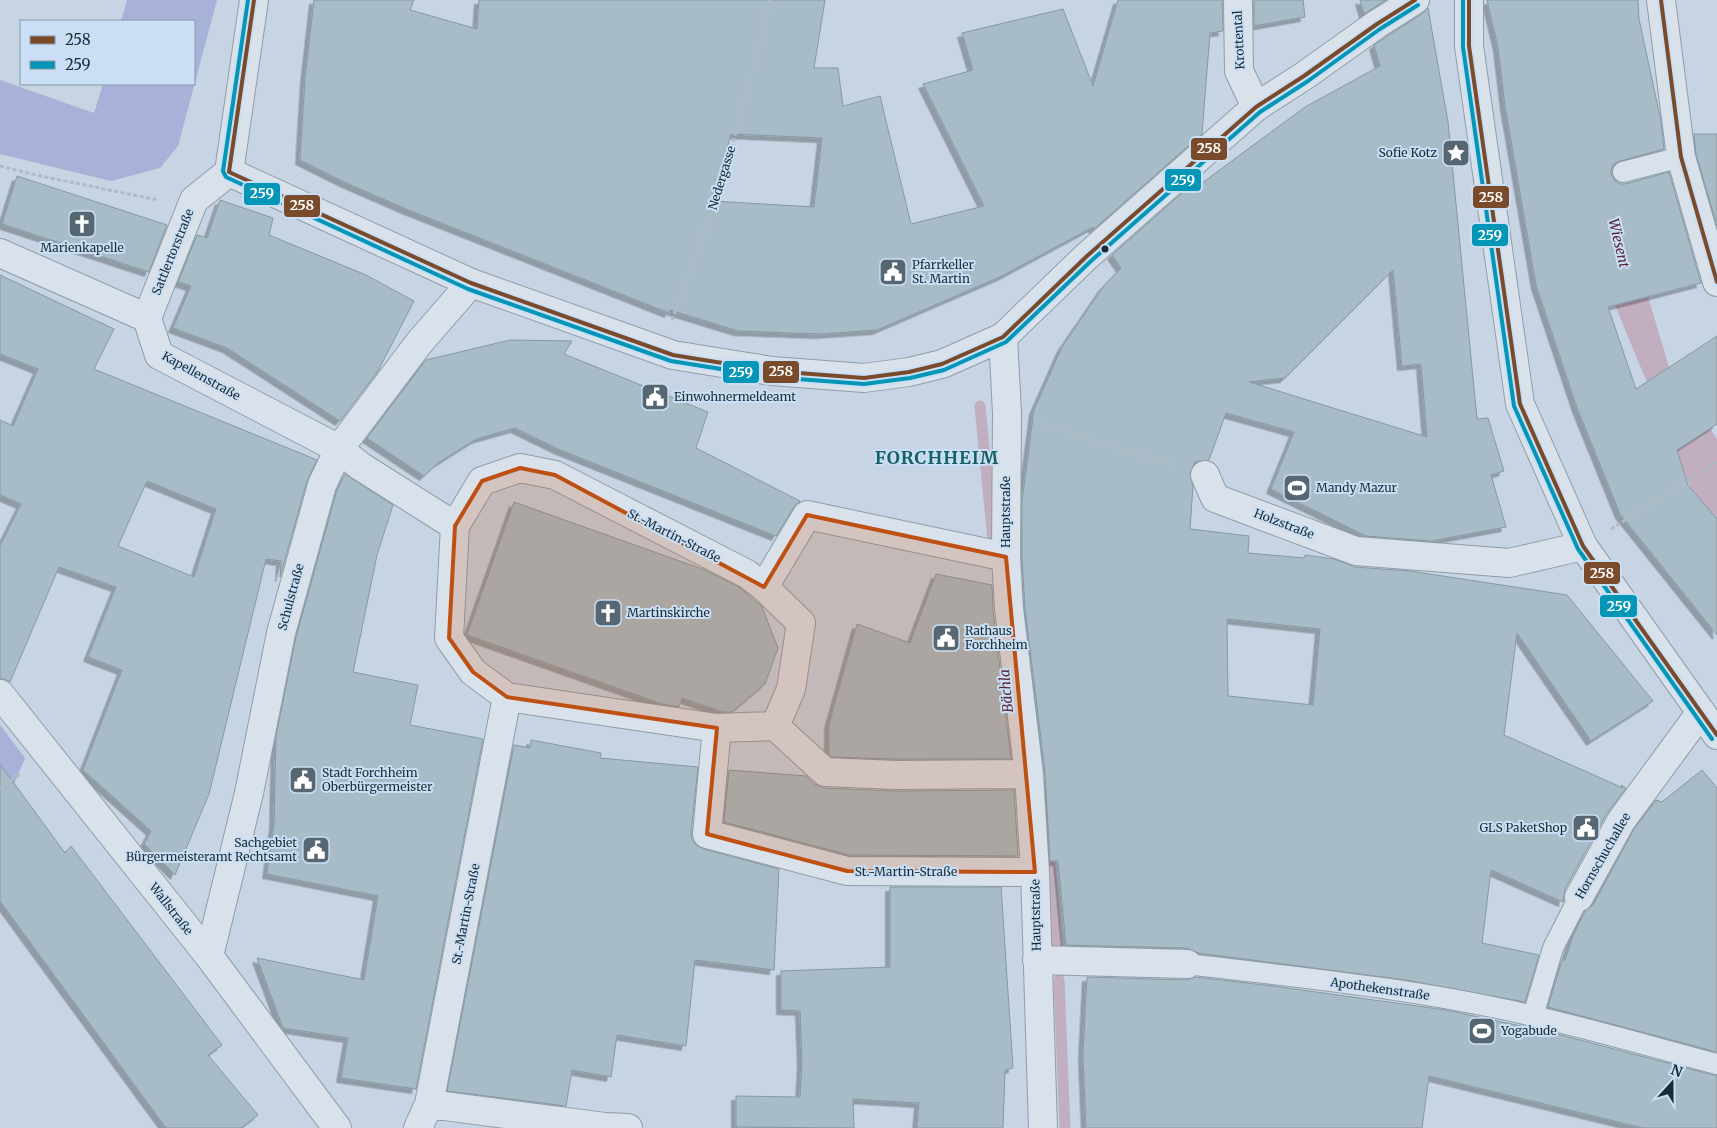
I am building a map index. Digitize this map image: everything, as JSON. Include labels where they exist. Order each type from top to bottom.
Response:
[{"type":"street","points":[[254,0],[229,172],[471,283],[673,355],[772,370],[864,378],[909,372],[942,364],[1004,338],[1087,256],[1256,107],[1414,0]]},
{"type":"street","name":"Krottental","points":[[1238,0],[1239,71],[1256,107]]},
{"type":"street","points":[[1469,0],[1469,46],[1520,404],[1583,546],[1717,735]]},
{"type":"street","points":[[1661,0],[1681,157],[1717,282]]},
{"type":"street","name":"Sattlertorstraße","points":[[147,318],[194,200],[229,172]]},
{"type":"street","points":[[0,253],[147,318]]},
{"type":"street","name":"Schulstraße","points":[[209,956],[248,793],[281,633],[322,485],[339,449],[419,343],[471,283]]},
{"type":"street","name":"Kapellenstraße","points":[[147,318],[159,355],[339,449]]},
{"type":"street","name":"Hauptstraße","points":[[1004,338],[1007,413],[1006,557],[1009,609],[1028,774],[1035,872],[1043,1128]]},
{"type":"street","points":[[339,449],[360,466],[456,526]]},
{"type":"street","name":"St.-Martin-Straße","points":[[520,468],[555,475],[747,574],[764,587],[801,623],[792,689],[775,726],[717,728],[507,697],[473,672],[449,638],[456,526],[482,482],[520,468]]},
{"type":"street","name":"Holzstraße","points":[[1205,475],[1215,498],[1356,551],[1509,563],[1583,546]]},
{"type":"street","points":[[764,587],[807,515],[1006,557]]},
{"type":"street","name":"Wallstraße","points":[[0,694],[209,956],[337,1128]]},
{"type":"street","name":"St.-Martin-Straße","points":[[424,1116],[507,697]]},
{"type":"street","name":"Hornschuchallee","points":[[1579,897],[1621,821],[1701,712]]},
{"type":"street","points":[[775,726],[825,772],[896,775],[1028,774]]},
{"type":"street","name":"St.-Martin-Straße","points":[[717,728],[707,834],[847,872],[1035,872]]},
{"type":"street","name":"Apothekenstraße","points":[[1037,960],[1188,964]]},
{"type":"street","points":[[424,1116],[628,1128]]},
{"type":"lane","points":[[1623,172],[1681,157]]},
{"type":"lane","name":"Hornschuchallee","points":[[1532,1016],[1554,948],[1579,897]]},
{"type":"lane","name":"Apothekenstraße","points":[[1188,964],[1418,994],[1532,1016],[1717,1064]]},
{"type":"path","name":"Nedergasse","points":[[661,351],[705,231],[737,129],[761,44],[770,0]]},
{"type":"path","points":[[0,166],[165,201],[194,200]]},
{"type":"path","points":[[1007,413],[1205,475]]},
{"type":"path","points":[[1583,546],[1717,462]]},
{"type":"highlighted area","points":[[520,468],[555,475],[764,587],[807,515],[1006,557],[1035,872],[847,871],[707,834],[717,728],[507,697],[473,672],[449,638],[455,526],[482,481]]},
{"type":"shaded area","points":[[127,0],[217,0],[195,82],[195,20],[121,20]]},
{"type":"shaded area","points":[[0,80],[94,113],[103,85],[194,85],[178,146],[160,168],[111,181],[0,154]]},
{"type":"shaded area","points":[[0,725],[25,758],[14,784],[0,795]]},
{"type":"water","name":"Wiesent","points":[[1569,0],[1648,297],[1669,367],[1717,439],[1717,519],[1691,489],[1600,269]]},
{"type":"building","points":[[314,0],[414,0],[410,10],[477,29],[479,0],[825,0],[814,68],[838,68],[843,106],[880,96],[911,224],[984,206],[923,84],[973,70],[962,33],[1063,9],[1093,86],[1118,0],[1222,0],[1223,31],[1210,33],[1202,134],[1094,229],[1093,227],[1002,276],[877,330],[820,334],[738,331],[670,310],[669,313],[406,209],[344,182],[300,160],[305,79]],"holes":[[[731,134],[822,138],[814,207],[712,201]]]},
{"type":"building","points":[[1254,0],[1303,0],[1305,17],[1254,26]]},
{"type":"building","points":[[1360,0],[1386,0],[1364,14]]},
{"type":"building","points":[[1487,0],[1638,0],[1639,19],[1661,121],[1664,149],[1620,161],[1614,164],[1611,174],[1615,181],[1625,184],[1669,172],[1701,283],[1608,307],[1636,389],[1717,336],[1717,424],[1677,450],[1688,485],[1717,519],[1717,635],[1620,514],[1577,408],[1536,285],[1505,106],[1498,47]]},
{"type":"building","points":[[1428,8],[1448,122],[1477,419],[1488,418],[1504,471],[1491,475],[1506,527],[1431,541],[1366,536],[1271,489],[1294,432],[1226,413],[1209,460],[1195,462],[1190,473],[1193,486],[1190,529],[1249,536],[1248,553],[1304,558],[1305,555],[1334,559],[1355,567],[1410,571],[1567,595],[1653,701],[1591,741],[1517,633],[1504,735],[1626,788],[1607,813],[1565,889],[1563,902],[1491,870],[1482,943],[1539,955],[1525,1002],[1406,980],[1198,953],[1187,948],[1066,945],[1058,861],[1050,861],[1045,772],[1025,608],[1022,557],[1022,501],[1034,410],[1062,347],[1103,287],[1121,268],[1112,255],[1198,179],[1198,186],[1305,107],[1380,66],[1374,45]],"holes":[[[1393,270],[1402,366],[1421,364],[1427,437],[1249,382],[1285,378]],[[1227,619],[1320,629],[1313,705],[1228,696]]]},
{"type":"building","points":[[1694,134],[1717,134],[1717,226],[1696,154]]},
{"type":"building","name":"Marienkapelle","points":[[17,176],[167,225],[149,272],[2,224]]},
{"type":"building","points":[[220,200],[273,218],[269,235],[366,275],[414,301],[378,371],[340,421],[227,348],[173,328],[191,286],[178,282],[197,235],[207,238]]},
{"type":"building","points":[[0,275],[114,329],[94,369],[317,460],[307,481],[280,577],[281,561],[266,559],[209,794],[175,875],[144,844],[151,831],[83,770],[122,670],[88,657],[116,587],[59,567],[10,682],[0,679],[0,546],[21,504],[0,495],[0,420],[13,426],[38,369],[0,354]],"holes":[[[147,481],[216,509],[194,577],[118,546]]]},
{"type":"building","points":[[510,340],[572,341],[564,354],[708,412],[696,448],[800,501],[794,507],[776,536],[558,449],[515,428],[476,439],[438,463],[424,476],[367,438],[426,360]]},
{"type":"building","points":[[345,474],[393,505],[377,555],[353,672],[418,685],[410,725],[483,739],[416,1089],[341,1078],[348,1038],[283,1028],[257,958],[364,980],[378,896],[267,874],[274,825],[276,736],[296,637],[337,490]]},
{"type":"building","name":"Martinskirche","points":[[514,502],[705,570],[739,587],[762,607],[778,648],[765,684],[732,712],[723,712],[682,698],[679,707],[662,704],[467,635]]},
{"type":"building","points":[[936,574],[992,585],[993,611],[1011,759],[831,757],[829,754],[829,724],[857,624],[910,643]]},
{"type":"building","points":[[531,740],[601,753],[600,758],[698,767],[691,833],[696,845],[703,849],[779,869],[774,970],[695,960],[686,1046],[617,1035],[611,1077],[572,1070],[566,1106],[447,1091],[514,745],[530,748]]},
{"type":"building","points":[[0,764],[65,853],[71,846],[222,1045],[208,1055],[258,1115],[241,1128],[166,1128],[0,901]]},
{"type":"building","points":[[729,770],[806,776],[814,784],[824,788],[896,791],[1014,790],[1018,856],[849,855],[724,822]]},
{"type":"building","points":[[1702,770],[1717,788],[1717,1052],[1548,1007],[1562,960],[1565,960],[1573,936],[1585,911],[1593,905],[1634,829],[1656,800],[1662,802]]},
{"type":"building","points":[[890,887],[1001,887],[1013,1068],[1005,1070],[1003,1128],[917,1128],[919,1103],[853,1099],[854,1128],[736,1127],[736,1096],[800,1097],[802,1063],[800,1011],[781,1010],[781,971],[890,967]]},
{"type":"building","points":[[1087,977],[1187,980],[1195,977],[1273,986],[1446,1010],[1553,1033],[1717,1076],[1717,1128],[1643,1128],[1429,1076],[1422,1128],[1086,1128],[1083,1055]]},
{"type":"waterway","name":"Bächla","points":[[980,406],[994,551]]},
{"type":"waterway","name":"Bächla","points":[[1009,718],[1013,766]]},
{"type":"waterway","name":"Bächla","points":[[1044,795],[1057,947]]},
{"type":"waterway","name":"Bächla","points":[[1059,980],[1065,1128]]},
{"type":"transit line","name":"259","points":[[248,0],[223,171],[226,177],[468,289],[671,361],[771,377],[864,384],[910,378],[944,370],[1006,342],[1091,261],[1260,112],[1418,5]]},
{"type":"transit line","name":"258","points":[[254,0],[229,172],[471,283],[673,355],[772,371],[864,378],[909,372],[942,364],[1003,337],[1087,256],[1256,107],[1415,0]]},
{"type":"transit line","name":"259","points":[[1463,0],[1463,47],[1514,406],[1578,549],[1712,739]]},
{"type":"transit line","name":"258","points":[[1469,0],[1469,46],[1520,404],[1583,546],[1717,735]]},
{"type":"transit line","name":"258","points":[[1661,0],[1681,157],[1717,282]]},
{"type":"place","name":"Sofie Kotz","points":[[1456,153]]},
{"type":"place","name":"Marienkapelle","points":[[82,224]]},
{"type":"place","name":"Pfarrkeller St. Martin","points":[[893,272]]},
{"type":"place","name":"Einwohnermeldeamt","points":[[655,397]]},
{"type":"place","name":"Mandy Mazur","points":[[1297,488]]},
{"type":"place","name":"Martinskirche","points":[[608,613]]},
{"type":"place","name":"Rathaus Forchheim","points":[[946,638]]},
{"type":"place","name":"Stadt Forchheim Oberbürgermeister","points":[[303,780]]},
{"type":"place","name":"GLS PaketShop","points":[[1586,828]]},
{"type":"place","name":"Sachgebiet Bürgermeisteramt Rechtsamt","points":[[316,850]]},
{"type":"place","name":"Yogabude","points":[[1482,1031]]},
{"type":"district","name":"FORCHHEIM","points":[[937,458]]}]
